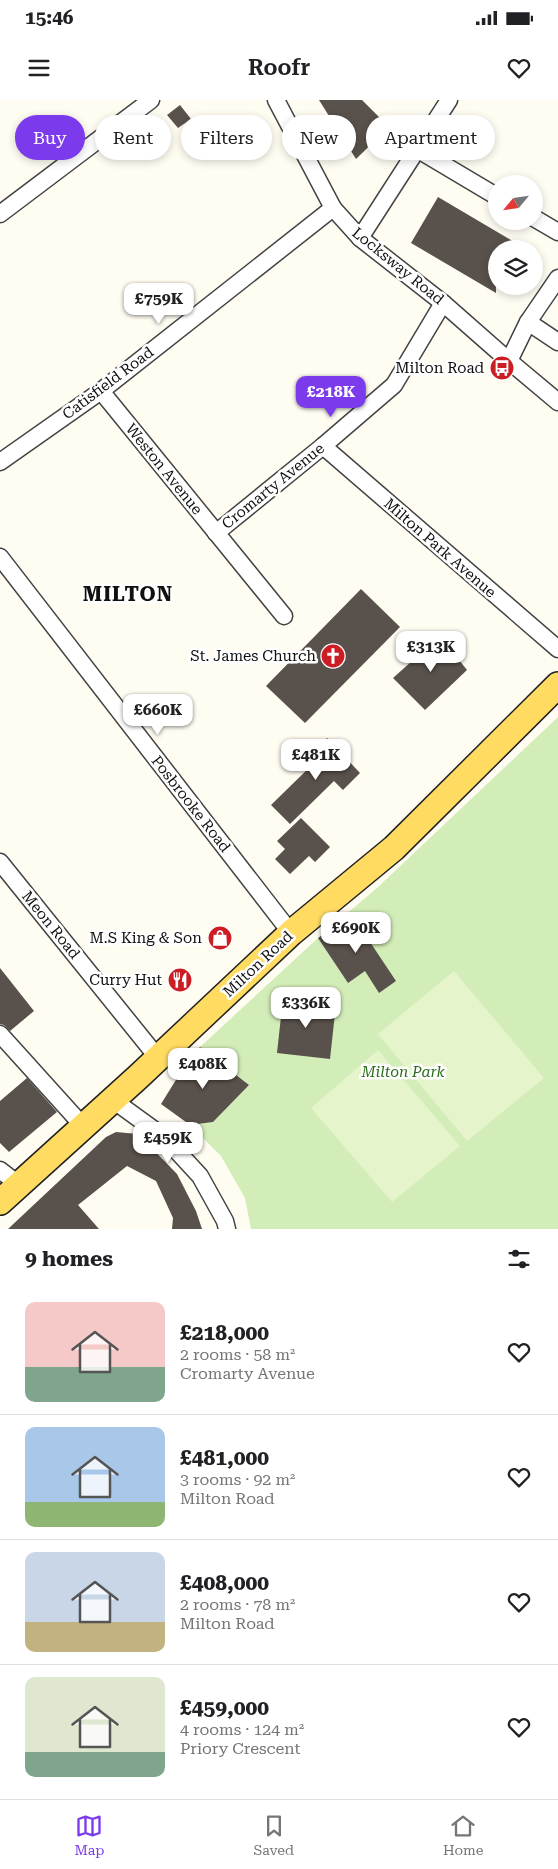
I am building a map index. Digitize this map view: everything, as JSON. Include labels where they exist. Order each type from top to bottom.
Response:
[{"type":"main road","name":"Milton Road","points":[[0,1202],[9,1177],[83,1126],[291,933],[394,848],[558,684]]},
{"type":"street","points":[[0,214],[151,100]]},
{"type":"street","name":"Locksway Road","points":[[276,100],[333,208],[360,238],[443,303],[558,402]]},
{"type":"street","points":[[439,115],[449,100]]},
{"type":"street","points":[[360,238],[410,160]]},
{"type":"street","points":[[435,160],[488,191]]},
{"type":"street","name":"Catisfield Road","points":[[0,462],[100,391],[333,208]]},
{"type":"street","points":[[543,223],[558,232]]},
{"type":"street","points":[[509,361],[528,322],[558,278]]},
{"type":"street","name":"Cromarty Avenue","points":[[216,533],[323,446],[394,385],[443,303]]},
{"type":"street","points":[[528,322],[558,342]]},
{"type":"street","name":"Weston Avenue","points":[[100,391],[284,616]]},
{"type":"street","name":"Milton Park Avenue","points":[[323,446],[558,649]]},
{"type":"street","name":"Posbrooke Road","points":[[0,557],[291,933]]},
{"type":"street","name":"Meon Road","points":[[0,862],[158,1058]]},
{"type":"street","points":[[0,1034],[83,1126]]},
{"type":"street","points":[[112,1100],[164,1137],[200,1176],[227,1229]]},
{"type":"green space","name":"Milton Park","points":[[558,717],[558,1229],[251,1229],[245,1198],[221,1156],[190,1125],[213,1122],[249,1085],[200,1047],[318,938],[377,888]]},
{"type":"green space","points":[[454,971],[544,1078],[467,1141],[378,1034]]},
{"type":"green space","points":[[378,1050],[460,1146],[392,1202],[311,1108]]},
{"type":"building","points":[[319,100],[362,100],[377,115],[366,115],[366,149],[356,159],[356,115],[328,115]]},
{"type":"building","points":[[180,105],[188,115],[181,115],[181,126],[178,128],[171,120],[171,115],[167,115]]},
{"type":"building","points":[[438,197],[488,227],[488,230],[494,230],[511,240],[488,240],[488,288],[411,243]]},
{"type":"building","name":"St. James Church","points":[[361,589],[400,627],[305,723],[266,686]]},
{"type":"building","points":[[440,636],[467,670],[425,710],[393,678]]},
{"type":"building","points":[[327,738],[360,773],[343,790],[334,781],[290,824],[271,805],[315,762],[309,755]]},
{"type":"building","points":[[301,818],[330,847],[315,862],[309,856],[290,874],[275,859],[285,849],[277,841]]},
{"type":"building","points":[[352,915],[396,981],[379,993],[365,971],[348,983],[318,938]]},
{"type":"building","points":[[0,968],[34,1011],[10,1031],[0,1024]]},
{"type":"building","points":[[283,998],[336,1004],[330,1059],[277,1053]]},
{"type":"building","points":[[200,1047],[249,1085],[213,1122],[190,1125],[161,1104],[187,1062]]},
{"type":"building","points":[[27,1078],[57,1112],[9,1152],[0,1143],[0,1101]]},
{"type":"building","points":[[116,1132],[138,1134],[177,1174],[196,1211],[202,1229],[172,1229],[173,1218],[156,1181],[127,1166],[78,1205],[99,1229],[8,1229],[106,1137]]},
{"type":"place","name":"Milton Road","points":[[502,368]]},
{"type":"place","name":"St. James Church","points":[[333,656]]},
{"type":"place","name":"M.S King & Son","points":[[220,938]]},
{"type":"place","name":"Curry Hut","points":[[180,980]]},
{"type":"district","name":"MILTON","points":[[128,594]]}]
